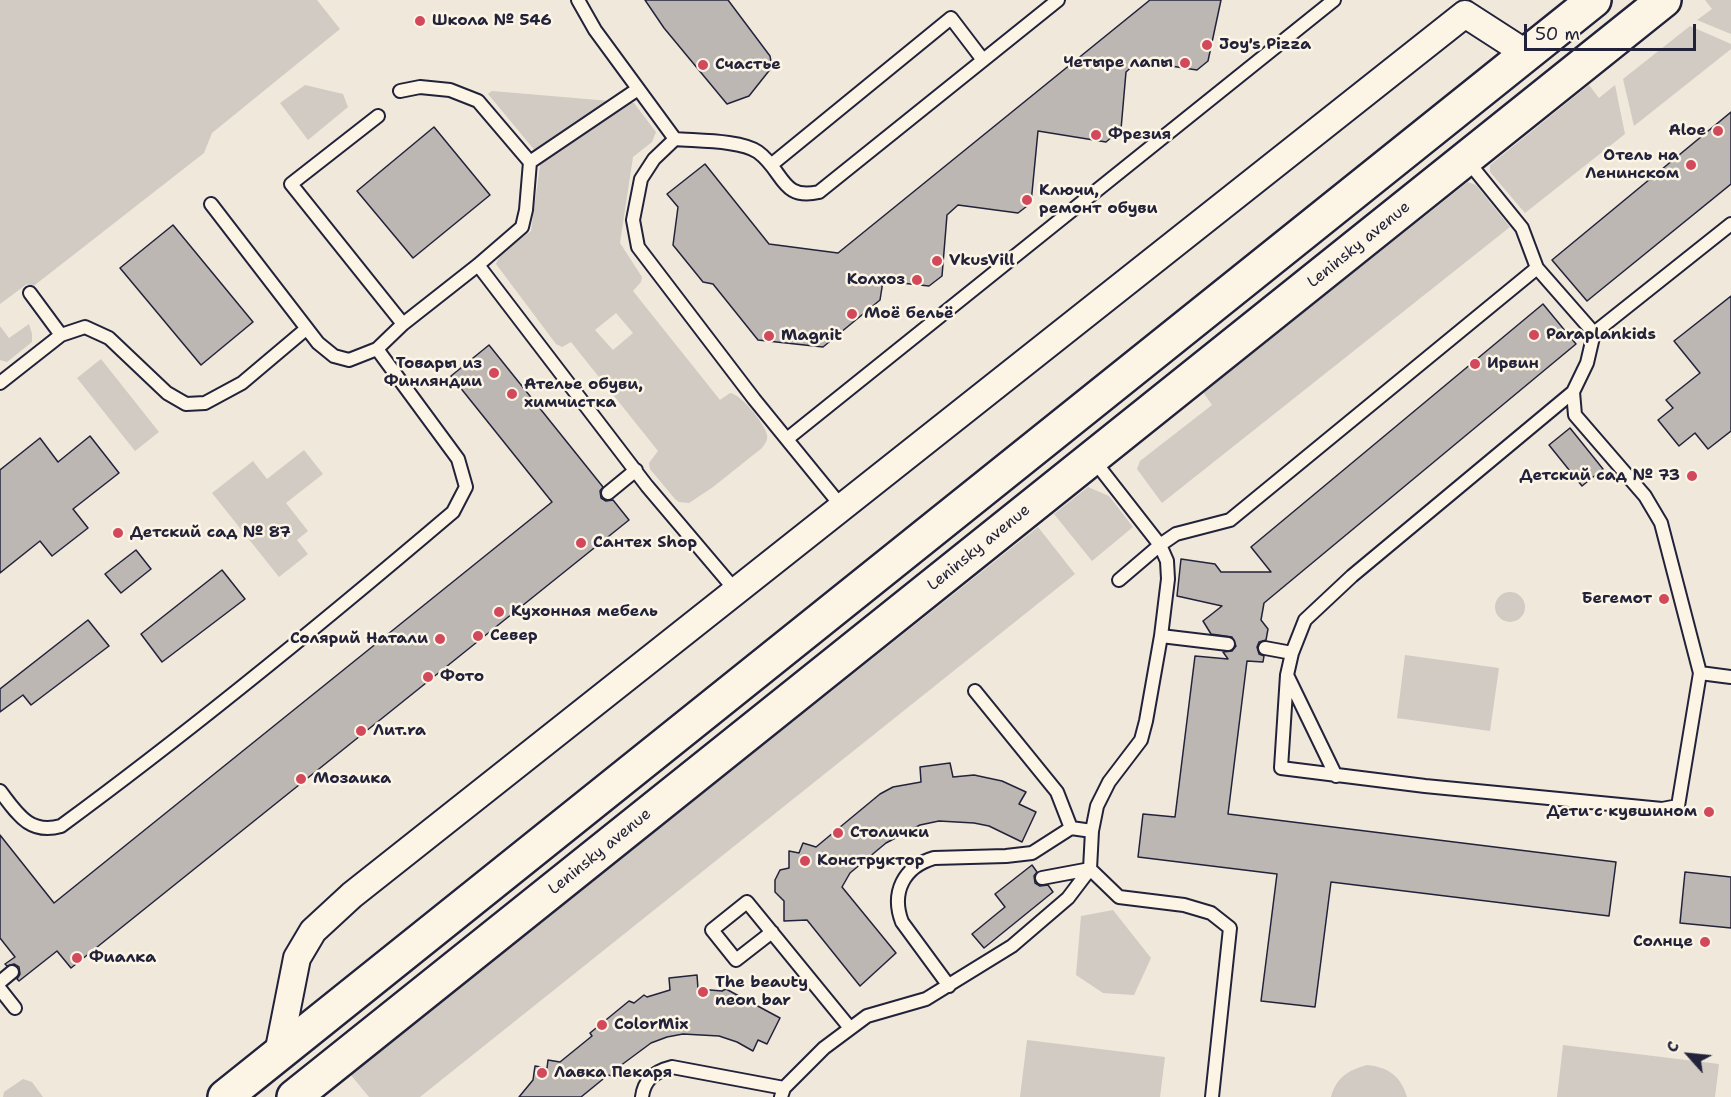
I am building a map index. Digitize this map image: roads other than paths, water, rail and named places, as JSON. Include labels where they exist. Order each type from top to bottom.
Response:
[{"type":"main road","points":[[225,1097],[1594,0]]},
{"type":"main road","name":"Leninsky avenue","points":[[294,1097],[1664,0]]},
{"type":"street","points":[[278,1054],[297,958],[313,931],[352,895],[842,507],[1462,10],[1527,54]]},
{"type":"lane","points":[[578,0],[595,30],[675,139],[739,145],[757,151],[793,192],[806,195],[819,192],[1058,0]]},
{"type":"lane","points":[[787,439],[1334,0]]},
{"type":"lane","points":[[771,165],[951,18],[983,60]]},
{"type":"lane","points":[[211,204],[318,343],[334,356],[349,360],[377,349],[403,324],[522,227],[526,210],[530,162],[478,101],[450,90],[420,87],[400,91]]},
{"type":"lane","points":[[530,162],[638,89]]},
{"type":"lane","points":[[378,116],[291,184],[403,324]]},
{"type":"lane","points":[[675,139],[654,159],[641,179],[633,220],[638,247],[754,399],[842,507]]},
{"type":"lane","points":[[1466,159],[1522,228],[1537,268],[1594,333]]},
{"type":"lane","points":[[1573,393],[1575,415],[1645,496],[1661,523],[1700,673],[1678,806],[1662,809],[1336,776],[1281,768],[1287,675],[1292,653],[1305,620],[1352,576],[1573,393],[1587,363],[1594,333],[1731,225]]},
{"type":"lane","points":[[478,265],[647,486],[736,591]]},
{"type":"lane","points":[[1119,580],[1176,534],[1230,520],[1537,268]]},
{"type":"lane","points":[[30,293],[61,335]]},
{"type":"lane","points":[[0,383],[61,335],[85,327],[109,338],[167,393],[186,404],[205,403],[242,383],[306,329]]},
{"type":"lane","points":[[0,791],[19,816],[29,824],[51,829],[61,826],[140,768],[274,661],[453,512],[466,487],[458,459],[377,349]]},
{"type":"lane","points":[[642,1097],[644,1086],[658,1070],[672,1066],[782,1092],[824,1048],[867,1016],[926,999],[1012,946],[1068,898],[1090,869],[1092,831],[1097,806],[1109,782],[1141,740],[1161,636],[1168,579],[1167,561],[1160,545],[1092,458]]},
{"type":"lane","points":[[608,494],[636,470]]},
{"type":"lane","points":[[1161,636],[1228,644]]},
{"type":"lane","points":[[1265,648],[1292,653]]},
{"type":"lane","points":[[1700,673],[1731,676]]},
{"type":"lane","points":[[1287,675],[1336,776]]},
{"type":"lane","points":[[975,691],[1057,792],[1071,828]]},
{"type":"lane","points":[[949,986],[902,922],[898,911],[899,887],[912,868],[922,861],[934,858],[1032,853],[1071,828],[1092,831]]},
{"type":"lane","points":[[1042,878],[1090,869]]},
{"type":"lane","points":[[1090,869],[1119,897],[1184,905],[1210,913],[1230,928],[1212,1097]]},
{"type":"lane","points":[[772,932],[736,960],[712,930],[747,902],[772,932],[850,1028]]},
{"type":"lane","points":[[0,982],[12,972]]},
{"type":"lane","points":[[0,989],[15,1008]]},
{"type":"place","name":"Школа № 546","points":[[420,21]]},
{"type":"place","name":"Joy's Pizza","points":[[1207,45]]},
{"type":"place","name":"Четыре лапы","points":[[1185,63]]},
{"type":"place","name":"Счастье","points":[[703,65]]},
{"type":"place","name":"Aloe","points":[[1718,131]]},
{"type":"place","name":"Фрезия","points":[[1096,135]]},
{"type":"place","name":"Отель на Ленинском","points":[[1691,165]]},
{"type":"place","name":"Ключи, ремонт обуви","points":[[1027,200]]},
{"type":"place","name":"VkusVill","points":[[937,261]]},
{"type":"place","name":"Колхоз","points":[[917,280]]},
{"type":"place","name":"Моё бельё","points":[[852,314]]},
{"type":"place","name":"Paraplankids","points":[[1534,335]]},
{"type":"place","name":"Magnit","points":[[769,336]]},
{"type":"place","name":"Ирвин","points":[[1475,364]]},
{"type":"place","name":"Товары из Финляндии","points":[[494,373]]},
{"type":"place","name":"Ателье обуви, химчистка","points":[[512,394]]},
{"type":"place","name":"Детский сад № 73","points":[[1692,476]]},
{"type":"place","name":"Детский сад № 87","points":[[118,533]]},
{"type":"place","name":"Сантех Shop","points":[[581,543]]},
{"type":"place","name":"Бегемот","points":[[1664,599]]},
{"type":"place","name":"Кухонная мебель","points":[[499,612]]},
{"type":"place","name":"Север","points":[[478,636]]},
{"type":"place","name":"Солярий Натали","points":[[440,639]]},
{"type":"place","name":"Фото","points":[[428,677]]},
{"type":"place","name":"Лит.ra","points":[[361,731]]},
{"type":"place","name":"Мозаика","points":[[301,779]]},
{"type":"place","name":"Дети с кувшином","points":[[1709,812]]},
{"type":"place","name":"Столички","points":[[838,833]]},
{"type":"place","name":"Конструктор","points":[[805,861]]},
{"type":"place","name":"Солнце","points":[[1705,942]]},
{"type":"place","name":"Фиалка","points":[[77,958]]},
{"type":"place","name":"The beauty neon bar","points":[[703,992]]},
{"type":"place","name":"ColorMix","points":[[602,1025]]},
{"type":"place","name":"Лавка Пекаря","points":[[542,1073]]}]
